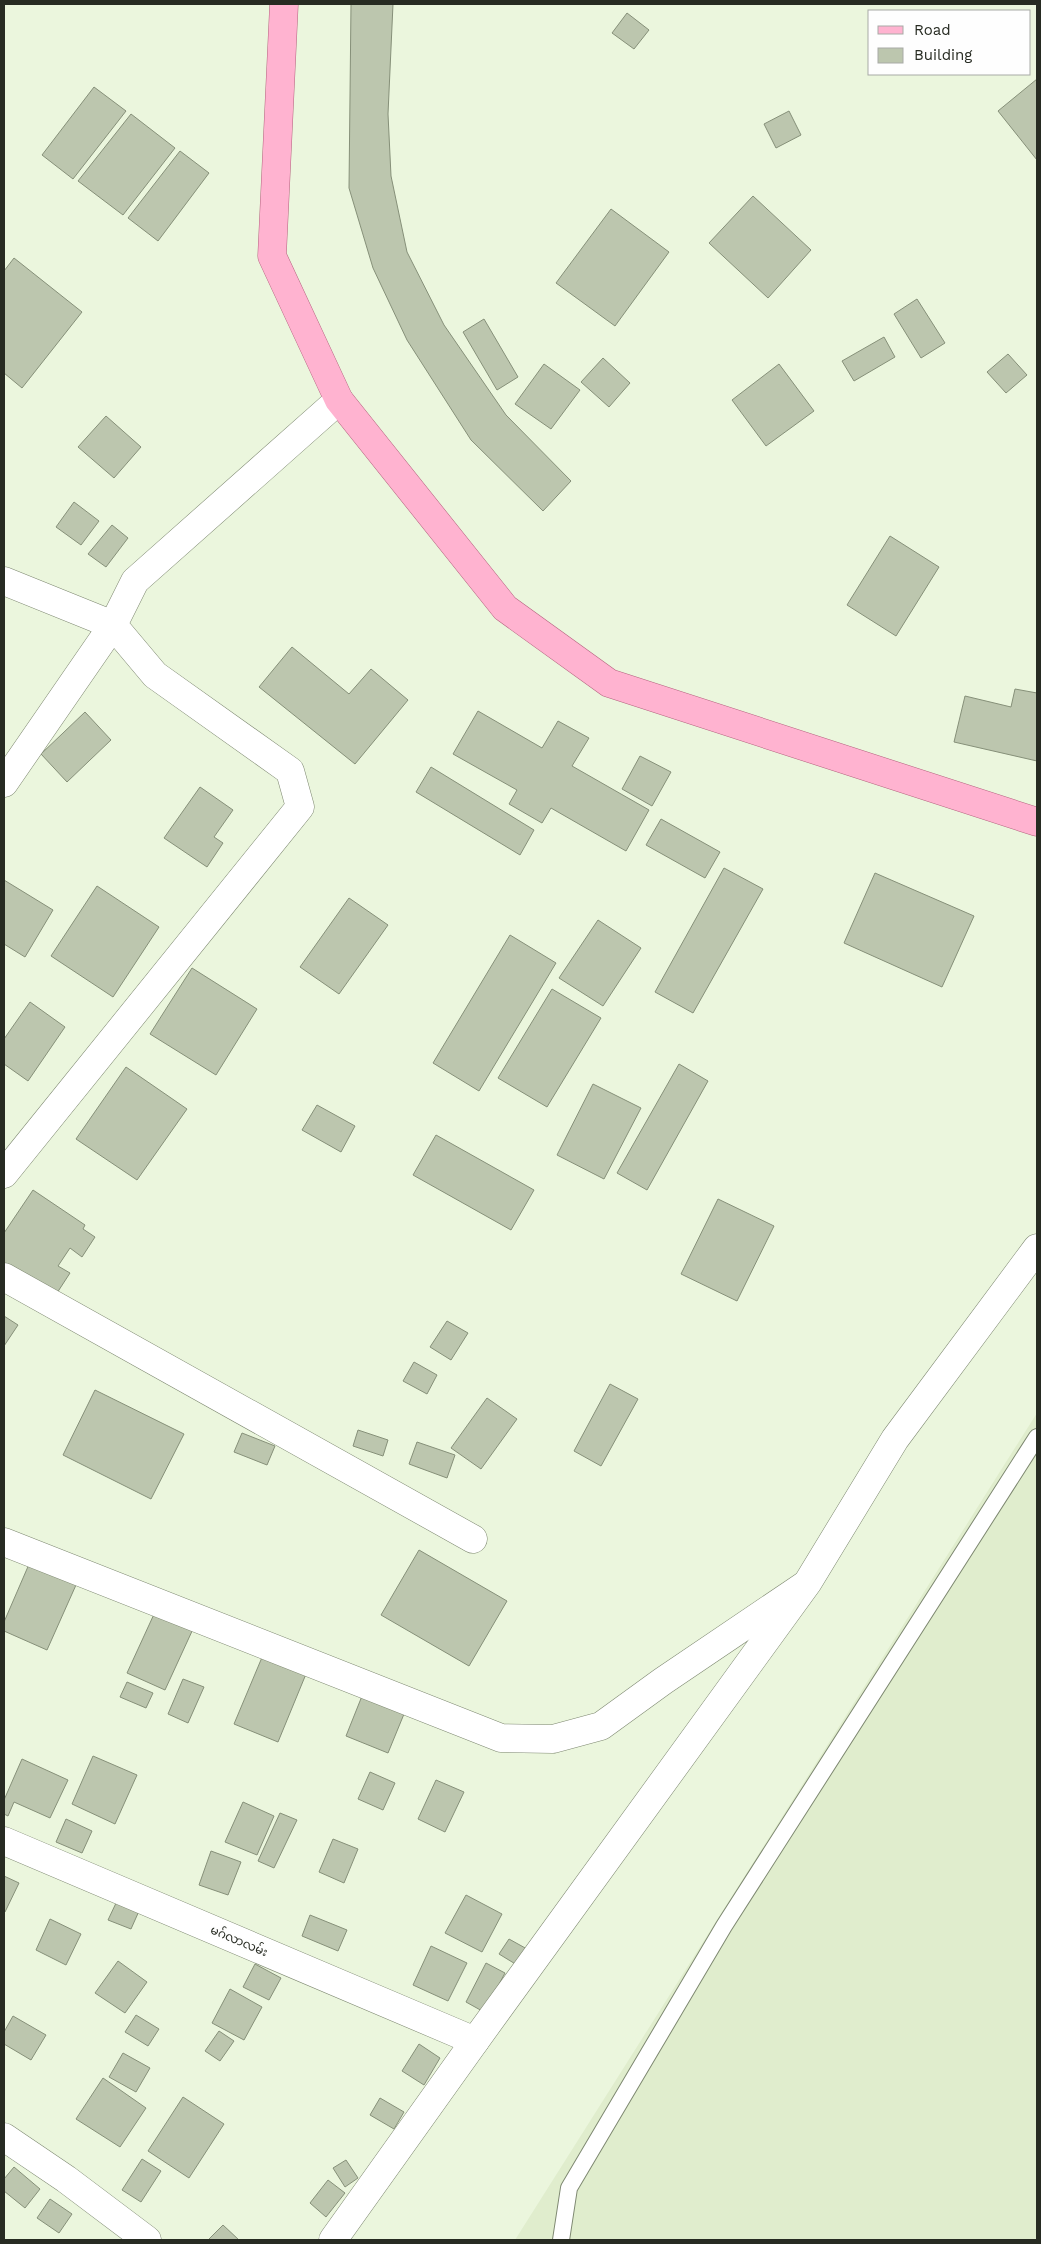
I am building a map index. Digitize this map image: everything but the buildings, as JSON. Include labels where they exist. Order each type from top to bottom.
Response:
[{"type":"main road","points":[[284,4],[272,256],[339,400],[505,608],[609,683],[1037,822]]},
{"type":"street","points":[[4,783],[113,625],[135,581],[339,400]]},
{"type":"street","points":[[4,581],[113,625],[155,674],[290,771],[300,807],[4,1174]]},
{"type":"street","points":[[333,2240],[808,1582],[895,1439],[1037,1248]]},
{"type":"street","points":[[4,1277],[473,1540]]},
{"type":"street","points":[[4,1542],[501,1738],[553,1739],[601,1726],[663,1681],[808,1582]]},
{"type":"street","name":"မဂ်လာလမ်း","points":[[4,1841],[475,2041]]},
{"type":"street","points":[[4,2137],[66,2178],[147,2240]]},
{"type":"lane","points":[[561,2240],[569,2188],[724,1926],[1037,1437]]},
{"type":"shaded area","points":[[1037,1413],[1037,2240],[515,2240]]}]
